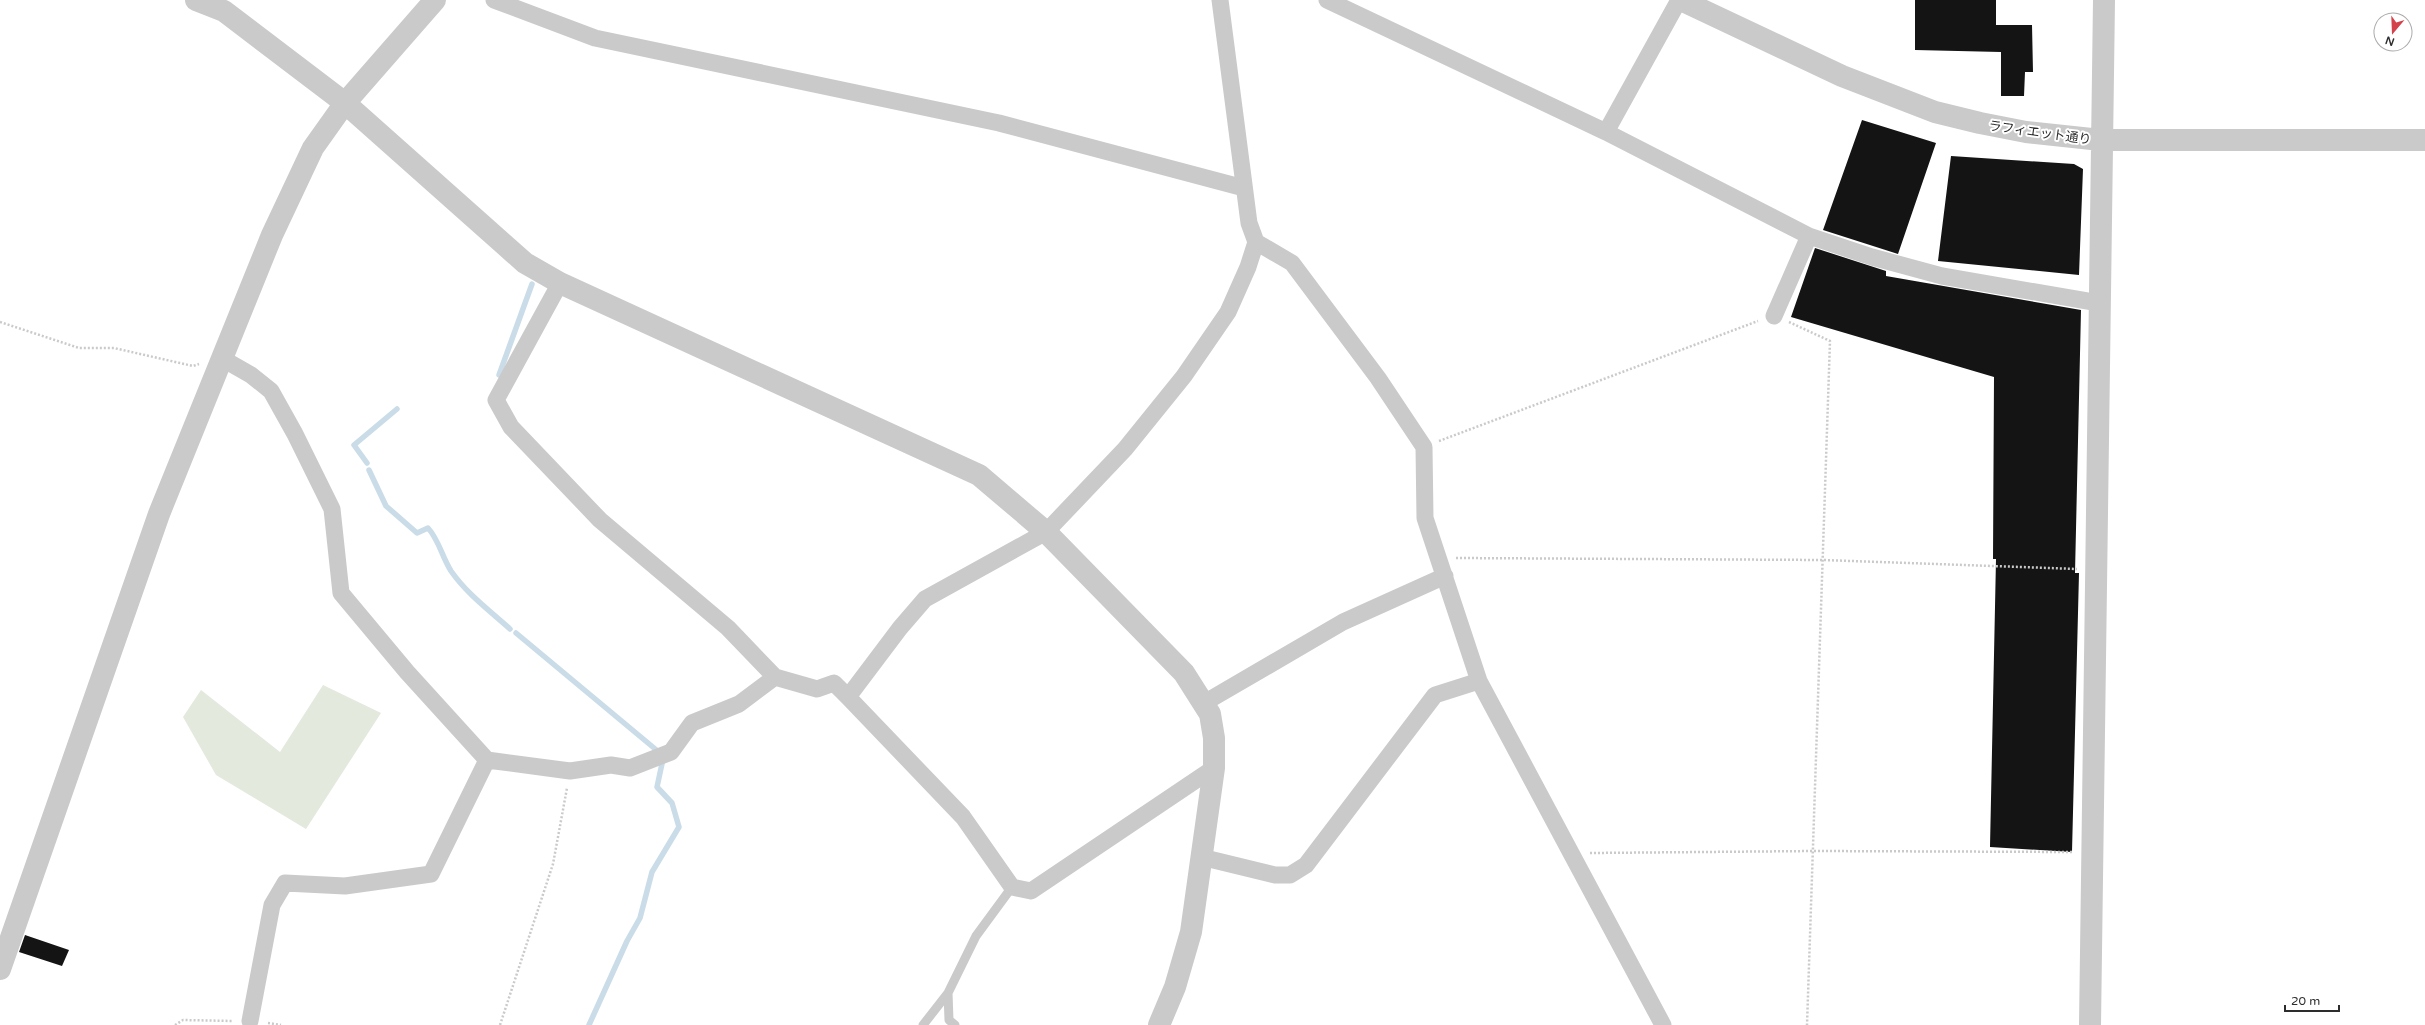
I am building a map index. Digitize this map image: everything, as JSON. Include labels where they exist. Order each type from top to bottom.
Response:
[{"type":"street","points":[[196,0],[224,10],[345,103],[524,263],[560,283],[979,475],[1046,532],[1184,674],[1210,714],[1214,738],[1214,768],[1191,932],[1175,988],[1159,1025]]},
{"type":"street","points":[[0,969],[160,514],[272,235],[313,148],[345,103],[435,0]]},
{"type":"street","points":[[494,0],[595,38],[999,123],[1244,188]]},
{"type":"street","points":[[848,697],[900,628],[925,599],[1046,532],[1125,449],[1184,376],[1228,312],[1248,267],[1256,242],[1249,223],[1220,0]]},
{"type":"street","points":[[1328,0],[1606,132],[1809,236],[1872,257],[1942,276],[2099,303]]},
{"type":"street","points":[[1606,132],[1680,0]]},
{"type":"street","name":"ラフィエット通り","points":[[1680,0],[1842,76],[1935,112],[2026,132],[2101,140],[2425,140]]},
{"type":"street","points":[[2090,1025],[2095,569],[2104,0]]},
{"type":"street","points":[[1774,316],[1809,236]]},
{"type":"street","points":[[1256,242],[1292,263],[1378,378],[1424,447],[1425,518],[1440,558],[1478,681],[1572,853],[1663,1025]]},
{"type":"street","points":[[560,283],[496,400],[511,427],[600,520],[728,628],[775,677],[817,688],[834,684],[963,817],[1012,887],[1031,890],[1214,768]]},
{"type":"street","points":[[223,359],[251,375],[271,391],[292,428],[332,510],[341,593],[407,672],[487,760],[570,771],[611,765],[630,768],[671,752],[692,723],[739,704],[775,677]]},
{"type":"street","points":[[1204,703],[1343,622],[1445,576]]},
{"type":"street","points":[[1201,857],[1275,875],[1290,875],[1306,865],[1435,696],[1478,681]]},
{"type":"street","points":[[250,1021],[272,905],[285,883],[345,886],[431,874],[487,760]]},
{"type":"lane","points":[[923,1025],[948,993],[976,936],[1012,887]]},
{"type":"lane","points":[[948,993],[949,1020],[955,1025]]},
{"type":"path","points":[[1424,447],[1774,316],[1830,341],[1815,851],[1807,1025]]},
{"type":"path","points":[[0,322],[79,348],[114,348],[193,366],[223,359]]},
{"type":"path","points":[[1440,558],[1823,560],[2095,569]]},
{"type":"path","points":[[500,1025],[553,864],[570,771]]},
{"type":"path","points":[[1572,853],[1815,851],[2093,852]]},
{"type":"path","points":[[175,1025],[183,1020],[250,1021],[281,1025]]},
{"type":"shaded area","points":[[323,685],[381,713],[306,829],[216,775],[183,717],[201,690],[280,752]]},
{"type":"building","points":[[1915,0],[1996,0],[1996,25],[2032,25],[2033,72],[2025,72],[2024,96],[2001,96],[2001,52],[1915,50]]},
{"type":"building","points":[[1862,120],[1936,143],[1898,254],[1823,230]]},
{"type":"building","points":[[1951,156],[2074,164],[2083,169],[2079,275],[1938,261]]},
{"type":"building","points":[[1815,248],[1886,271],[1886,276],[2081,310],[2075,573],[2079,573],[2072,852],[1990,847],[1996,559],[1993,559],[1994,377],[1791,317]]},
{"type":"building","points":[[25,935],[69,950],[62,966],[19,952]]},
{"type":"waterway","points":[[499,375],[532,284]]},
{"type":"waterway","points":[[367,463],[354,445],[397,409]]},
{"type":"waterway","points":[[369,470],[386,506],[417,533],[428,528],[435,538],[448,566],[457,579],[479,602],[510,629]]},
{"type":"waterway","points":[[516,633],[660,753]]},
{"type":"waterway","points":[[589,1025],[627,941],[640,918],[652,872],[679,827],[672,803],[657,787],[663,759]]}]
